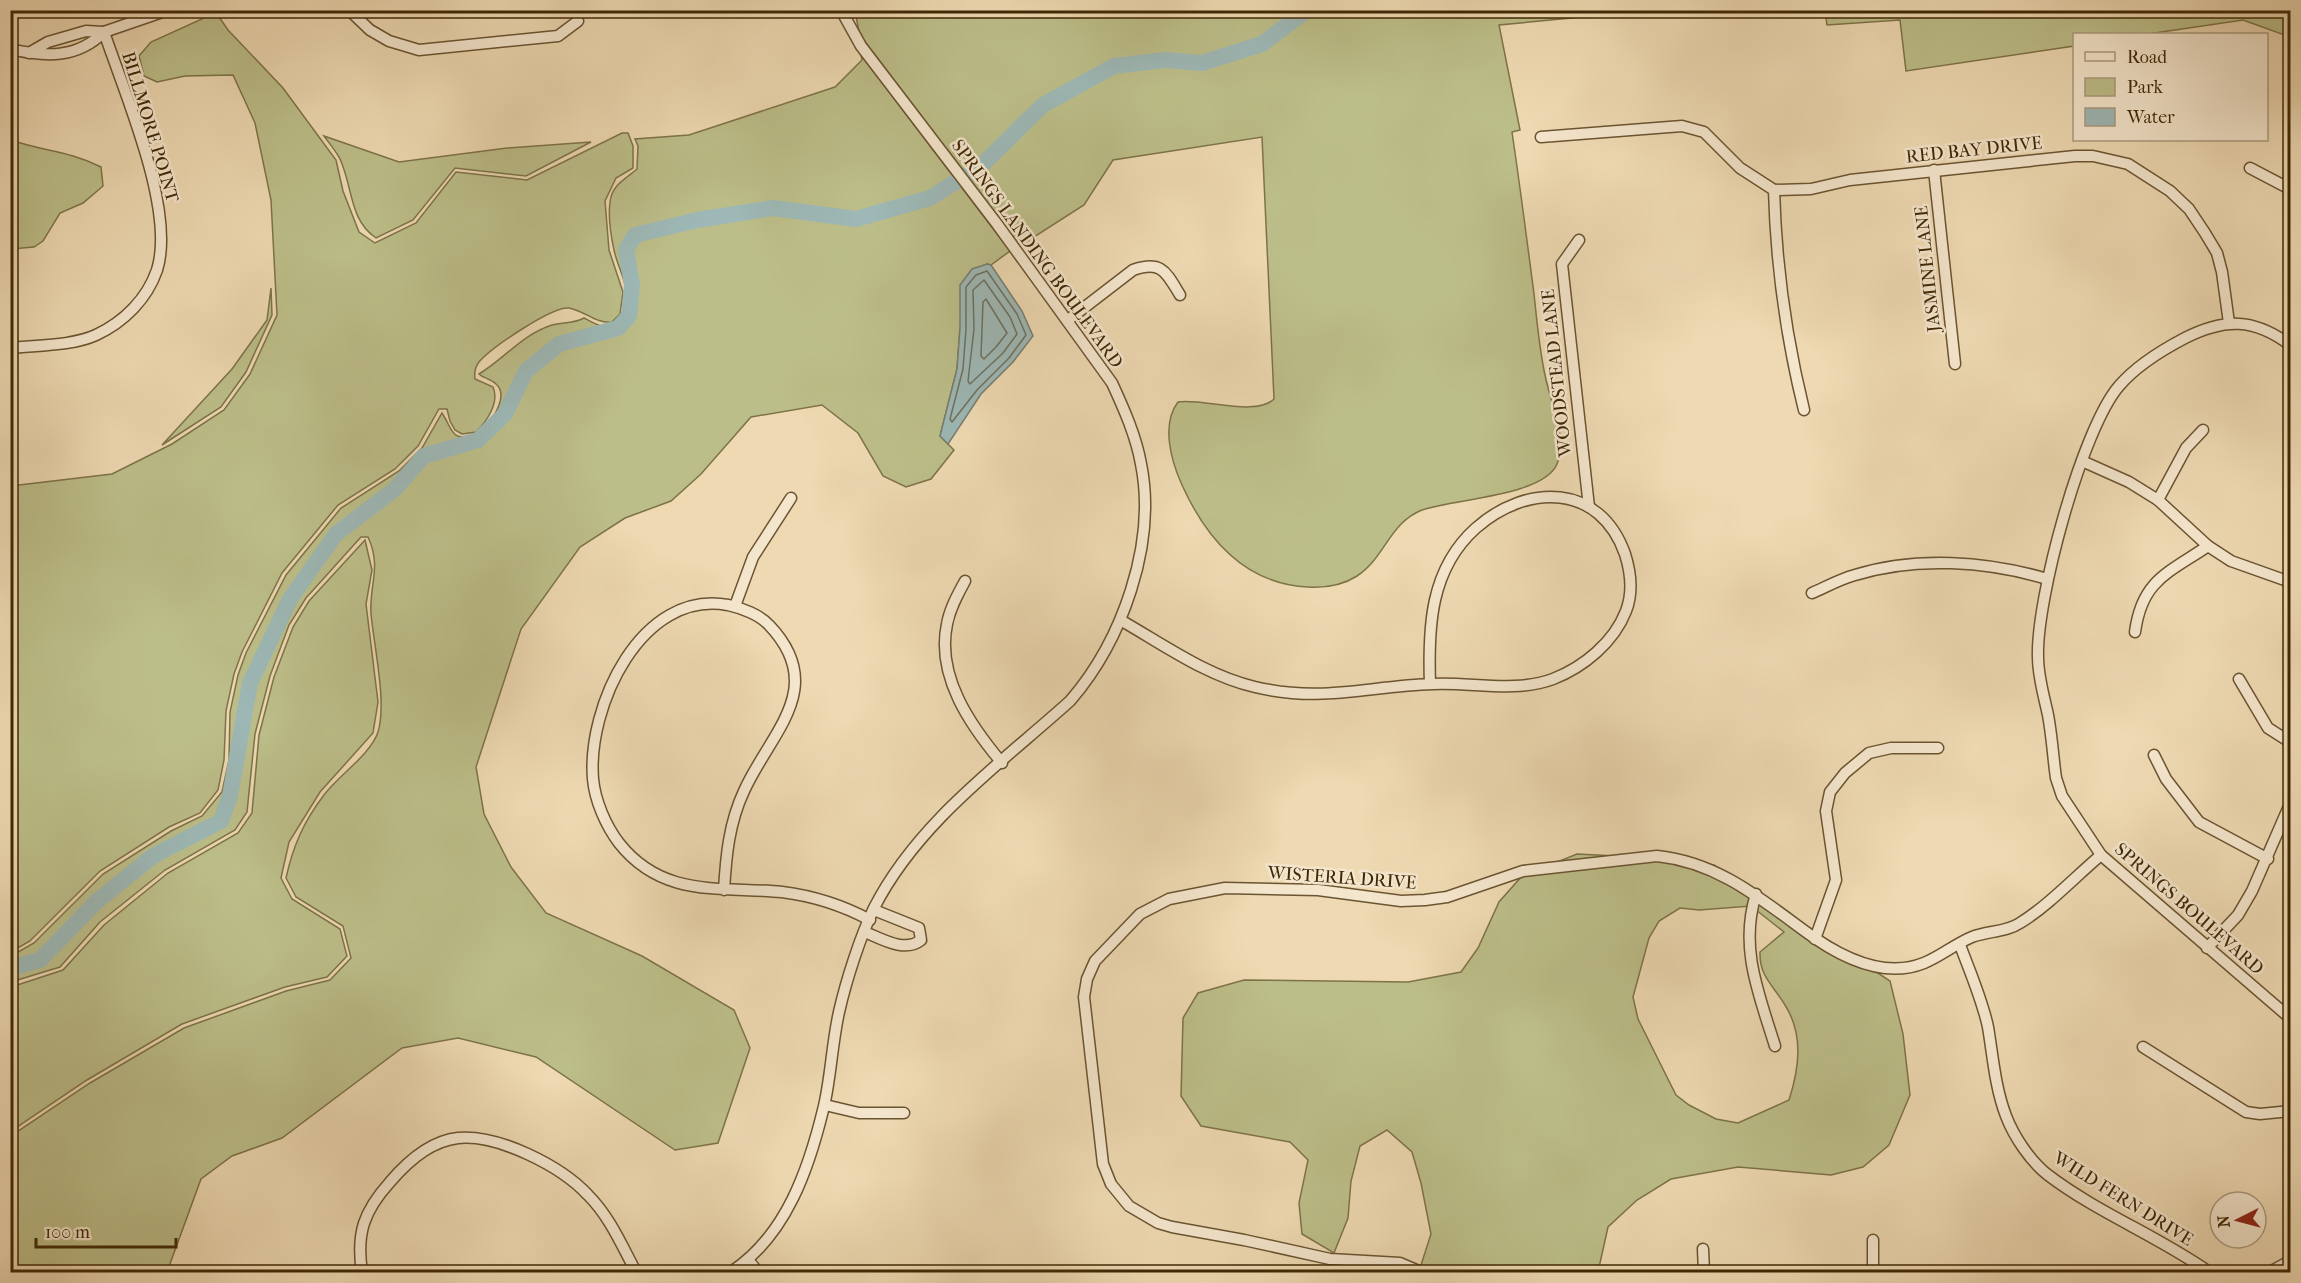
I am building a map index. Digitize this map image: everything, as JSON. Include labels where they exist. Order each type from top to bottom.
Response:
[{"type":"street","points":[[10,49],[50,56],[90,46],[104,32],[168,10]]},
{"type":"street","points":[[349,10],[370,30],[389,41],[419,50],[558,36],[578,21]]},
{"type":"street","name":"SPRINGS LANDING BOULEVARD","points":[[731,1272],[749,1261],[773,1233],[787,1211],[806,1165],[825,1105],[840,1009],[872,915],[923,836],[1070,701],[1086,682],[1122,621],[1131,587],[1144,515],[1141,463],[1125,410],[1112,383],[997,224],[861,46],[841,10]]},
{"type":"street","name":"BILLMORE POINT","points":[[10,348],[95,336],[121,321],[134,308],[147,293],[157,269],[162,238],[158,208],[143,148],[104,32]]},
{"type":"street","points":[[1541,137],[1682,126],[1704,132],[1740,168],[1774,190],[1780,290],[1790,351],[1804,410]]},
{"type":"street","name":"RED BAY DRIVE","points":[[1774,190],[1811,189],[1850,180],[2075,156],[2093,156],[2128,164],[2170,191],[2188,209],[2205,233],[2217,253],[2229,323]]},
{"type":"street","points":[[2250,168],[2290,189]]},
{"type":"street","name":"JASMINE LANE","points":[[1934,170],[1955,364]]},
{"type":"street","name":"WOODSTEAD LANE","points":[[1579,240],[1562,264],[1589,507]]},
{"type":"street","points":[[1068,320],[1133,270],[1146,266],[1158,267],[1167,273],[1180,295]]},
{"type":"street","name":"SPRINGS BOULEVARD","points":[[2290,345],[2267,328],[2229,323],[2207,327],[2143,363],[2120,386],[2095,425],[2082,461],[2047,579],[2037,657],[2056,778],[2062,796],[2101,855],[2290,1018]]},
{"type":"street","points":[[2158,500],[2186,448],[2203,430]]},
{"type":"street","points":[[2082,461],[2129,482],[2158,500],[2208,546],[2231,561],[2290,582]]},
{"type":"street","points":[[1122,621],[1229,680],[1287,694],[1311,696],[1430,684],[1513,686],[1535,684],[1573,669],[1603,646],[1626,611],[1631,579],[1620,542],[1608,522],[1589,507],[1561,497],[1526,498],[1509,504],[1473,530],[1448,564],[1437,588],[1430,613],[1430,684]]},
{"type":"street","points":[[735,606],[753,556],[791,498]]},
{"type":"street","points":[[2135,632],[2138,610],[2150,588],[2208,546]]},
{"type":"street","points":[[1812,593],[1872,570],[1941,563],[2007,569],[2047,579]]},
{"type":"street","points":[[965,580],[947,624],[945,644],[949,668],[964,712],[1002,763]]},
{"type":"street","points":[[724,890],[729,836],[735,812],[744,789],[790,713],[795,692],[789,655],[782,640],[768,623],[735,606],[697,603],[679,609],[650,631],[622,666],[604,699],[594,740],[592,760],[597,802],[619,843],[634,858],[669,879],[703,890],[783,892],[808,897],[919,928],[921,940],[915,945],[905,947],[865,932]]},
{"type":"street","points":[[2239,680],[2268,728],[2290,742]]},
{"type":"street","points":[[1815,939],[1836,880],[1826,811],[1830,792],[1845,773],[1869,753],[1891,748],[1938,748]]},
{"type":"street","points":[[2154,755],[2166,779],[2199,822],[2268,859]]},
{"type":"street","points":[[2207,948],[2238,915],[2268,859],[2290,804]]},
{"type":"street","name":"WISTERIA DRIVE","points":[[1420,1272],[1400,1263],[1311,1256],[1244,1240],[1172,1227],[1158,1223],[1129,1206],[1111,1184],[1104,1164],[1084,1016],[1087,979],[1095,961],[1140,914],[1154,905],[1180,896],[1225,888],[1308,890],[1401,901],[1425,900],[1447,897],[1522,871],[1657,856],[1677,858],[1726,875],[1756,894],[1815,939],[1865,963],[1904,969],[1933,959],[1972,937],[2019,924],[2101,855]]},
{"type":"street","points":[[1756,894],[1749,917],[1748,942],[1752,970],[1775,1046]]},
{"type":"street","name":"WILD FERN DRIVE","points":[[1960,945],[1988,1027],[1998,1093],[2007,1119],[2033,1160],[2047,1174],[2068,1188],[2180,1252],[2208,1272]]},
{"type":"street","points":[[2143,1047],[2246,1112],[2260,1114],[2290,1111]]},
{"type":"street","points":[[825,1105],[859,1113],[904,1113]]},
{"type":"street","points":[[362,1272],[359,1249],[362,1223],[375,1198],[412,1160],[432,1146],[458,1138],[484,1141],[510,1148],[564,1174],[588,1194],[606,1217],[636,1272]]},
{"type":"street","points":[[1873,1240],[1873,1272]]},
{"type":"street","points":[[1704,1249],[1704,1272]]},
{"type":"street","points":[[749,1261],[758,1272]]},
{"type":"street","points":[[2270,1272],[2290,1261]]},
{"type":"green space","points":[[207,11],[215,11],[228,30],[283,88],[336,160],[343,191],[359,232],[375,243],[416,223],[456,172],[527,180],[622,133],[628,133],[633,146],[633,168],[616,178],[605,201],[609,250],[623,292],[620,314],[612,322],[606,322],[569,308],[561,309],[508,338],[479,362],[476,368],[475,379],[493,387],[495,399],[491,412],[476,432],[462,434],[455,430],[447,409],[439,409],[418,446],[395,469],[338,505],[282,573],[242,652],[234,674],[226,711],[224,760],[218,790],[200,813],[169,827],[100,871],[30,941],[11,952],[11,486],[112,474],[172,444],[224,410],[250,374],[277,315],[271,200],[255,123],[233,75],[185,76],[157,82],[144,76],[139,56],[151,42],[202,19]]},
{"type":"green space","points":[[855,11],[1646,11],[1499,25],[1520,130],[1512,132],[1541,355],[1559,431],[1560,454],[1557,464],[1549,475],[1517,490],[1436,506],[1411,516],[1394,532],[1366,569],[1340,584],[1308,587],[1285,584],[1247,567],[1230,555],[1216,540],[1192,504],[1174,465],[1169,432],[1173,411],[1178,402],[1189,401],[1242,407],[1266,404],[1274,399],[1262,137],[1113,160],[1084,205],[1020,246],[866,43],[859,32]]},
{"type":"green space","points":[[1825,11],[2290,11],[2290,37],[2243,20],[2155,33],[2073,33],[2073,46],[1906,71],[1900,20],[1827,25]]},
{"type":"green space","points":[[861,55],[1010,251],[991,265],[987,264],[960,328],[957,369],[940,436],[954,450],[931,479],[906,487],[883,476],[858,433],[822,405],[751,417],[701,474],[671,501],[625,518],[580,547],[521,629],[476,767],[484,814],[511,867],[546,913],[642,956],[734,1010],[750,1048],[718,1143],[675,1150],[536,1057],[458,1038],[402,1048],[282,1138],[232,1156],[201,1179],[167,1272],[11,1272],[11,1136],[90,1083],[184,1028],[286,991],[330,980],[351,958],[343,926],[296,897],[286,878],[292,855],[311,814],[330,788],[362,757],[378,732],[381,690],[371,614],[375,567],[368,537],[361,537],[306,598],[289,625],[270,676],[255,734],[247,812],[235,830],[165,870],[100,922],[60,967],[11,982],[11,956],[34,943],[103,874],[171,831],[202,816],[222,792],[229,760],[230,712],[238,675],[246,653],[286,575],[341,508],[399,471],[422,448],[442,413],[457,436],[478,436],[496,411],[501,396],[496,384],[479,374],[532,334],[552,325],[584,318],[607,327],[621,320],[628,303],[614,250],[609,208],[616,187],[637,169],[638,146],[635,139],[689,135],[835,87],[862,60]]},
{"type":"green space","points":[[324,136],[399,162],[507,148],[591,142],[526,176],[455,168],[413,220],[376,238],[361,222],[340,159]]},
{"type":"green space","points":[[11,140],[67,154],[101,167],[103,186],[83,203],[60,213],[43,241],[34,247],[11,249]]},
{"type":"green space","points":[[271,288],[272,315],[246,372],[221,407],[162,445],[232,369],[267,320]]},
{"type":"green space","points":[[365,540],[372,570],[366,604],[378,702],[373,733],[320,792],[289,842],[281,878],[292,899],[340,929],[347,956],[327,977],[285,987],[182,1024],[87,1080],[11,1131],[11,987],[63,970],[104,925],[168,873],[238,833],[252,813],[259,735],[274,677],[293,627],[309,601]]},
{"type":"green space","points":[[1577,854],[1675,859],[1714,865],[1890,981],[1903,1034],[1910,1095],[1889,1145],[1863,1167],[1831,1175],[1738,1167],[1671,1179],[1637,1200],[1608,1227],[1598,1272],[1429,1272],[1421,1265],[1431,1234],[1412,1152],[1387,1130],[1360,1146],[1351,1181],[1348,1218],[1334,1253],[1302,1234],[1299,1203],[1308,1160],[1290,1142],[1201,1126],[1181,1096],[1183,1018],[1198,993],[1244,980],[1408,982],[1461,972],[1478,948],[1499,902],[1522,876]],"holes":[[[1751,906],[1784,932],[1760,952],[1760,960],[1764,974],[1785,1005],[1795,1028],[1798,1052],[1789,1100],[1738,1123],[1716,1119],[1689,1105],[1676,1095],[1638,1019],[1633,997],[1649,938],[1659,921],[1680,908],[1699,910]]]},
{"type":"water","points":[[987,264],[991,265],[1022,311],[1033,336],[1013,362],[981,394],[948,444],[940,436],[957,369],[960,285],[972,269]]},
{"type":"waterway","points":[[10,968],[40,960],[96,902],[153,856],[221,821],[230,796],[250,683],[290,599],[336,534],[395,489],[424,456],[478,440],[505,414],[526,371],[559,344],[618,328],[629,316],[632,285],[626,250],[635,235],[697,220],[773,208],[856,219],[930,198],[981,166],[1043,105],[1114,66],[1165,60],[1202,63],[1262,44],[1307,10]]}]
